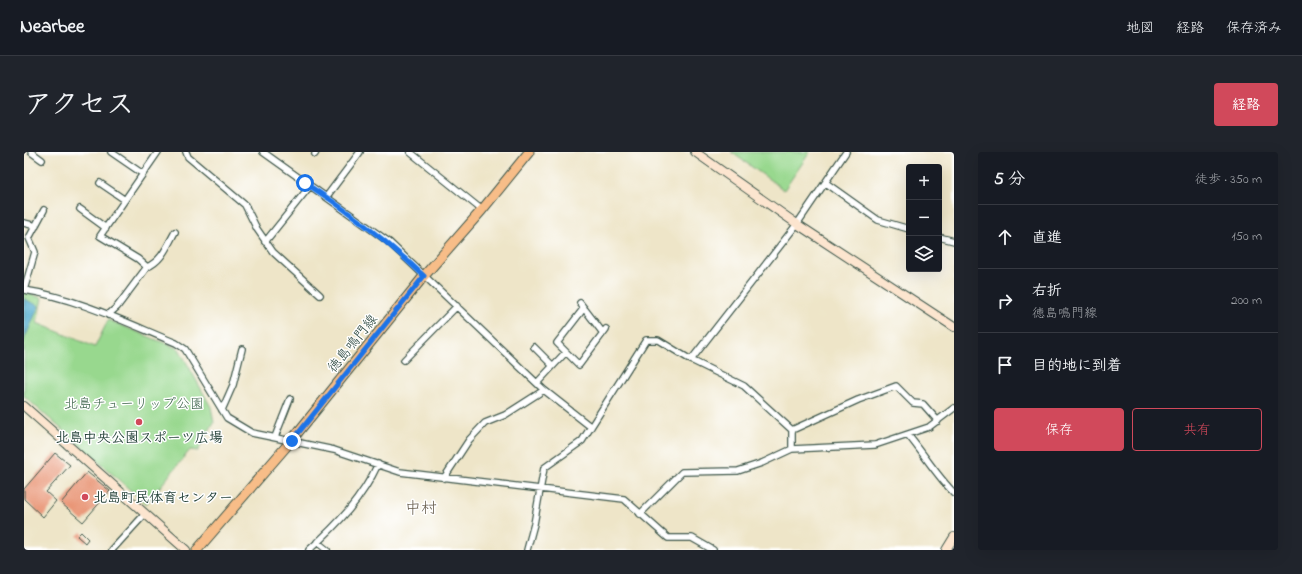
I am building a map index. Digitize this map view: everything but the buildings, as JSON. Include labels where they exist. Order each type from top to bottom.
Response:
[{"type":"main road","name":"徳島鳴門線","points":[[196,550],[292,441],[424,276],[482,210],[529,152]]},
{"type":"street","points":[[31,152],[42,160]]},
{"type":"street","points":[[111,152],[143,174]]},
{"type":"street","points":[[146,266],[138,259],[100,236],[158,152]]},
{"type":"street","points":[[186,152],[188,157],[245,205],[273,252],[320,295]]},
{"type":"street","points":[[263,152],[310,186],[327,196],[388,242],[544,390],[591,427]]},
{"type":"street","points":[[327,196],[360,152]]},
{"type":"street","points":[[410,152],[482,210]]},
{"type":"street","points":[[695,152],[797,224],[954,327]]},
{"type":"street","points":[[691,360],[797,224],[846,152]]},
{"type":"street","points":[[826,182],[878,220],[906,228]]},
{"type":"street","points":[[100,183],[125,200]]},
{"type":"street","points":[[266,242],[310,186]]},
{"type":"street","points":[[80,209],[106,228]]},
{"type":"street","points":[[44,210],[29,238],[35,252],[24,290],[48,293],[108,315],[176,343],[185,349],[222,410],[233,423],[252,433],[334,450],[400,472],[624,498],[668,538],[692,538],[714,550]]},
{"type":"street","points":[[24,223],[36,226]]},
{"type":"street","points":[[108,315],[117,307],[146,266],[155,263],[164,252],[175,232]]},
{"type":"street","points":[[942,238],[954,241]]},
{"type":"street","points":[[404,360],[457,306]]},
{"type":"street","points":[[582,306],[605,331],[579,365],[565,353],[557,343],[582,306]]},
{"type":"street","points":[[526,550],[534,524],[544,468],[582,441],[646,340],[658,340],[691,360],[744,386],[792,430],[792,449]]},
{"type":"street","points":[[534,347],[553,366]]},
{"type":"street","points":[[222,410],[232,385],[242,349]]},
{"type":"street","points":[[537,383],[565,353]]},
{"type":"street","points":[[792,430],[858,400],[896,386],[913,403],[923,404],[938,421]]},
{"type":"street","points":[[444,478],[469,440],[485,422],[505,414],[544,390]]},
{"type":"street","points":[[275,438],[290,399]]},
{"type":"street","points":[[24,406],[186,550]]},
{"type":"street","points":[[640,514],[682,472],[738,471],[762,463],[792,449],[875,445],[929,427],[954,408]]},
{"type":"street","points":[[908,435],[924,454],[939,478],[954,493]]},
{"type":"street","points":[[309,550],[355,504],[369,483],[378,464]]},
{"type":"street","points":[[112,550],[145,514]]},
{"type":"street","points":[[946,550],[954,537]]},
{"type":"street","points":[[317,542],[327,550]]},
{"type":"green space","points":[[731,152],[810,152],[784,190]]},
{"type":"green space","name":"北島チューリップ公園","points":[[24,292],[42,298],[37,323],[95,347],[108,320],[179,349],[211,407],[214,422],[198,451],[190,450],[146,504],[24,396]]},
{"type":"water","points":[[24,299],[39,306],[24,340]]},
{"type":"place","name":"北島中央公園スポーツ広場","points":[[139,422]]},
{"type":"place","name":"北島町民体育センター","points":[[85,497]]},
{"type":"district","name":"中村","points":[[421,507]]},
{"type":"route","points":[[292,441],[424,276],[388,242],[327,196],[305,183]]}]
